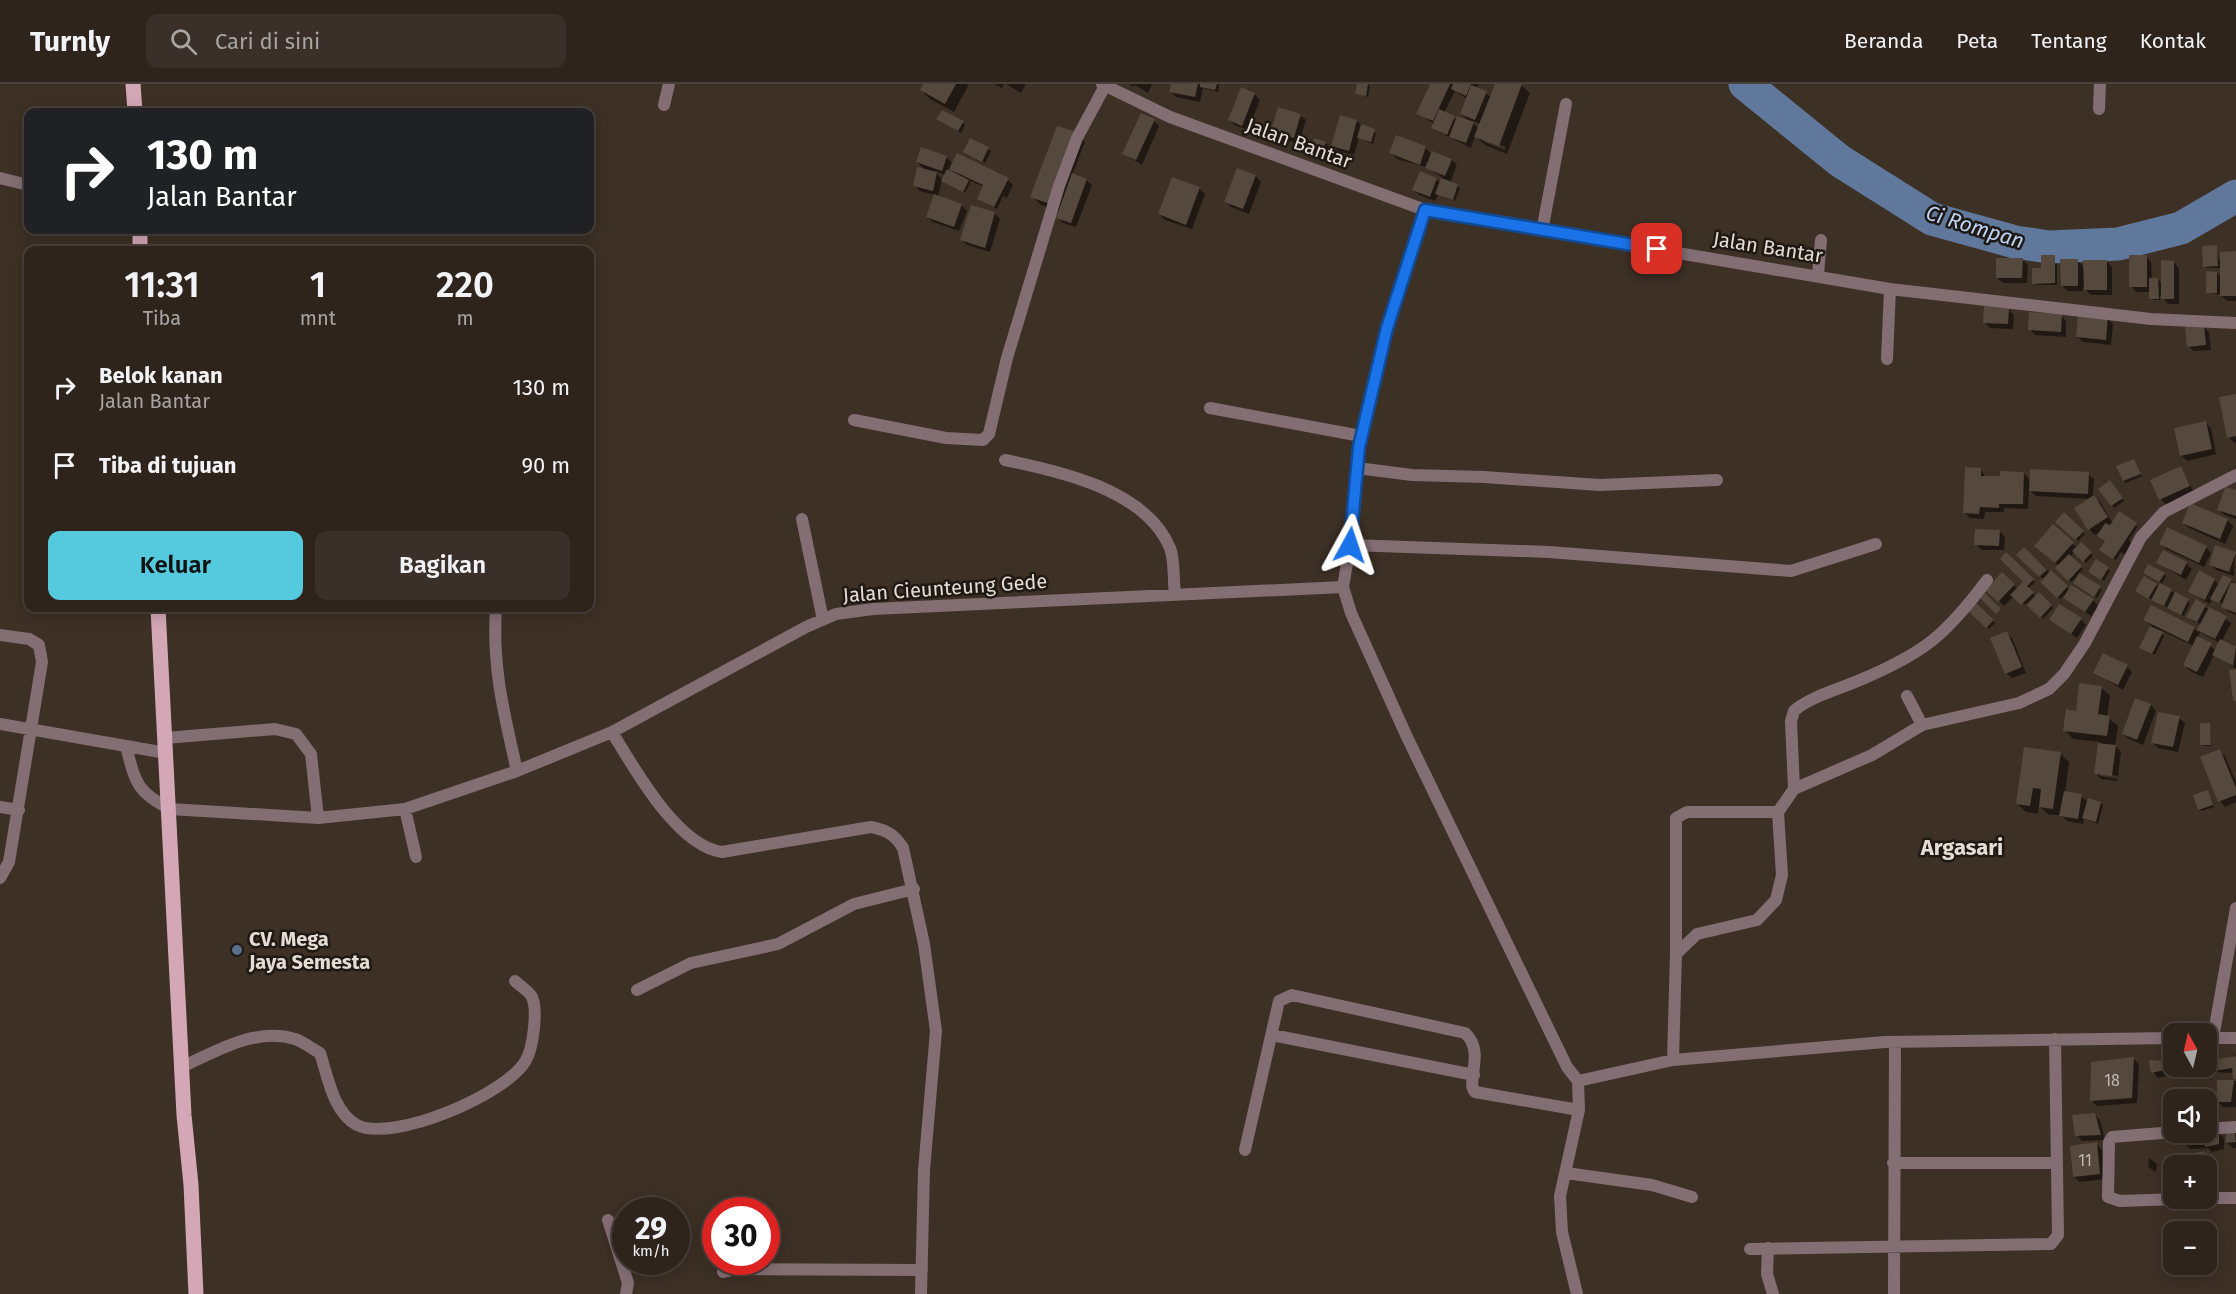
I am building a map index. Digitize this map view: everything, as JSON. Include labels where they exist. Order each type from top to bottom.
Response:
[{"type":"main road","points":[[133,84],[135,108]]},
{"type":"main road","points":[[158,612],[184,1115],[196,1294]]},
{"type":"street","points":[[664,105],[669,84]]},
{"type":"street","points":[[2098,109],[2100,84]]},
{"type":"street","points":[[854,420],[946,438],[983,440],[989,434],[1007,358],[1059,186],[1077,138],[1103,85]]},
{"type":"street","name":"Jalan Bantar","points":[[1103,85],[1170,117],[1425,210],[1542,231],[1818,274],[1890,289],[2151,319],[2236,323]]},
{"type":"street","points":[[1542,231],[1566,104]]},
{"type":"street","points":[[0,178],[24,184]]},
{"type":"street","points":[[1425,210],[1387,328],[1361,436],[1350,545],[1343,587],[1351,613],[1407,737],[1567,1067],[1578,1081],[1579,1110],[1560,1196],[1562,1232],[1578,1294]]},
{"type":"street","points":[[1818,274],[1821,240]]},
{"type":"street","points":[[1887,359],[1890,289]]},
{"type":"street","points":[[1210,408],[1361,436]]},
{"type":"street","points":[[1005,460],[1043,468],[1092,483],[1145,511],[1170,549],[1175,594]]},
{"type":"street","points":[[1357,468],[1412,475],[1484,477],[1600,485],[1717,480]]},
{"type":"street","points":[[1676,954],[1697,934],[1757,920],[1776,900],[1782,875],[1778,812],[1794,789],[1872,755],[1922,725],[2019,703],[2049,689],[2064,674],[2085,643],[2141,537],[2164,512],[2236,475]]},
{"type":"street","points":[[802,519],[823,620]]},
{"type":"street","points":[[1350,545],[1549,552],[1791,572],[1876,544]]},
{"type":"street","points":[[1794,789],[1791,721],[1794,711],[1913,655],[1937,639],[1957,619],[1987,580]]},
{"type":"street","name":"Jalan Cieunteung Gede","points":[[170,809],[318,818],[405,809],[517,771],[612,732],[836,614],[873,609],[1343,587]]},
{"type":"street","points":[[496,612],[493,635],[497,682],[517,771]]},
{"type":"street","points":[[0,635],[29,639],[39,645],[42,652],[19,810],[9,862],[0,879]]},
{"type":"street","points":[[1907,696],[1922,725]]},
{"type":"street","points":[[0,724],[126,746],[165,745],[275,729],[296,734],[311,754],[318,818]]},
{"type":"street","points":[[612,732],[653,797],[669,816],[698,842],[711,850],[722,852],[871,826],[886,830],[897,838],[903,848],[914,889],[936,1031],[924,1170],[921,1294]]},
{"type":"street","points":[[126,746],[138,784],[149,798],[170,809]]},
{"type":"street","points":[[0,807],[19,810]]},
{"type":"street","points":[[405,809],[416,857]]},
{"type":"street","points":[[1673,1060],[1677,818],[1680,814],[1687,812],[1778,812]]},
{"type":"street","points":[[637,990],[691,963],[778,944],[854,904],[914,889]]},
{"type":"street","points":[[2213,1023],[2236,908]]},
{"type":"street","points":[[182,1067],[234,1042],[266,1036],[296,1039],[320,1053],[339,1108],[357,1125],[385,1131],[426,1122],[502,1083],[526,1061],[536,1020],[532,997],[515,981]]},
{"type":"street","points":[[1245,1150],[1279,1001],[1292,995],[1465,1033],[1475,1047],[1472,1087],[1475,1092],[1579,1110]]},
{"type":"street","points":[[1272,1035],[1474,1076]]},
{"type":"street","points":[[1578,1081],[1673,1060],[1895,1042],[2163,1038]]},
{"type":"street","points":[[2217,1038],[2236,1038]]},
{"type":"street","points":[[1750,1249],[2051,1244],[2058,1235],[2055,1040]]},
{"type":"street","points":[[1894,1294],[1895,1042]]},
{"type":"street","points":[[2217,1129],[2236,1127]]},
{"type":"street","points":[[2163,1133],[2112,1137],[2109,1142],[2108,1197],[2120,1201],[2163,1200]]},
{"type":"street","points":[[1893,1163],[2056,1163]]},
{"type":"street","points":[[1566,1173],[1652,1185],[1692,1197]]},
{"type":"street","points":[[2217,1198],[2236,1198]]},
{"type":"street","points":[[608,1220],[628,1282],[626,1294]]},
{"type":"street","points":[[1768,1248],[1767,1274],[1773,1294]]},
{"type":"street","points":[[780,1269],[922,1270]]},
{"type":"building","points":[[923,84],[956,84],[945,104],[920,90]]},
{"type":"building","points":[[1171,84],[1198,84],[1195,97],[1169,92]]},
{"type":"building","points":[[1200,84],[1217,84],[1215,90],[1200,87]]},
{"type":"building","points":[[1357,84],[1368,84],[1366,96],[1355,94]]},
{"type":"building","points":[[1430,84],[1450,84],[1433,121],[1416,114]]},
{"type":"building","points":[[1453,84],[1471,84],[1466,96],[1451,89]]},
{"type":"building","points":[[1495,84],[1522,84],[1499,146],[1474,137]]},
{"type":"building","points":[[1471,85],[1487,91],[1475,120],[1460,114]]},
{"type":"building","points":[[1241,87],[1255,93],[1242,126],[1228,120]]},
{"type":"building","points":[[1278,107],[1301,114],[1294,138],[1277,135],[1271,131]]},
{"type":"building","points":[[1439,109],[1455,116],[1447,135],[1431,128]]},
{"type":"building","points":[[942,110],[964,121],[958,131],[936,119]]},
{"type":"building","points":[[1141,113],[1155,119],[1136,160],[1122,154]]},
{"type":"building","points":[[1340,115],[1357,120],[1349,151],[1331,146]]},
{"type":"building","points":[[1457,116],[1474,122],[1466,143],[1449,137]]},
{"type":"building","points":[[1361,124],[1375,129],[1371,142],[1357,138]]},
{"type":"building","points":[[1057,126],[1077,132],[1050,204],[1030,197]]},
{"type":"building","points":[[1396,135],[1426,146],[1420,165],[1389,153]]},
{"type":"building","points":[[970,138],[989,147],[982,162],[963,152]]},
{"type":"building","points":[[1314,138],[1326,142],[1321,155],[1310,151]]},
{"type":"building","points":[[921,147],[947,156],[942,171],[916,162]]},
{"type":"building","points":[[1432,151],[1452,159],[1445,176],[1425,168]]},
{"type":"building","points":[[957,153],[1009,178],[994,207],[977,199],[983,185],[949,169]]},
{"type":"building","points":[[917,167],[937,172],[933,191],[913,186]]},
{"type":"building","points":[[1237,168],[1256,175],[1243,209],[1224,202]]},
{"type":"building","points":[[947,169],[969,180],[963,192],[941,181]]},
{"type":"building","points":[[1420,171],[1437,178],[1430,197],[1412,190]]},
{"type":"building","points":[[1072,173],[1087,179],[1071,223],[1056,218]]},
{"type":"building","points":[[1172,177],[1200,187],[1186,225],[1158,214]]},
{"type":"building","points":[[1441,178],[1458,184],[1453,200],[1435,194]]},
{"type":"building","points":[[934,194],[962,204],[954,227],[926,217]]},
{"type":"building","points":[[971,205],[995,212],[985,248],[960,240]]},
{"type":"building","points":[[2217,245],[2218,266],[2203,267],[2202,246]]},
{"type":"building","points":[[2236,251],[2236,296],[2220,296],[2220,252]]},
{"type":"building","points":[[2041,255],[2055,255],[2055,283],[2032,284],[2032,268],[2041,268]]},
{"type":"building","points":[[2129,255],[2147,255],[2147,287],[2129,287]]},
{"type":"building","points":[[1996,258],[2023,258],[2022,278],[1996,278]]},
{"type":"building","points":[[2060,259],[2078,259],[2078,286],[2061,286]]},
{"type":"building","points":[[2083,260],[2107,260],[2107,290],[2084,290]]},
{"type":"building","points":[[2161,260],[2174,261],[2174,299],[2161,299]]},
{"type":"building","points":[[2206,271],[2217,272],[2217,293],[2206,293]]},
{"type":"building","points":[[2149,278],[2158,278],[2159,299],[2149,299]]},
{"type":"building","points":[[1984,306],[2009,308],[2008,324],[1983,323]]},
{"type":"building","points":[[2029,312],[2062,314],[2061,332],[2028,330]]},
{"type":"building","points":[[2078,315],[2108,317],[2106,340],[2076,337]]},
{"type":"building","points":[[2204,325],[2206,345],[2187,347],[2185,327]]},
{"type":"building","points":[[2236,394],[2236,436],[2227,438],[2219,397]]},
{"type":"building","points":[[2206,421],[2212,449],[2180,456],[2174,428]]},
{"type":"building","points":[[2134,459],[2141,474],[2123,481],[2116,466]]},
{"type":"building","points":[[2181,466],[2190,486],[2159,500],[2150,480]]},
{"type":"building","points":[[1965,467],[1981,468],[1981,476],[2000,476],[2000,471],[2024,472],[2023,504],[1999,504],[1999,508],[1980,507],[1979,514],[1963,513]]},
{"type":"building","points":[[2030,469],[2089,472],[2088,494],[2029,491]]},
{"type":"building","points":[[2110,480],[2123,498],[2111,506],[2098,489]]},
{"type":"building","points":[[2225,487],[2236,490],[2236,516],[2217,510]]},
{"type":"building","points":[[2094,495],[2108,517],[2088,530],[2074,508]]},
{"type":"building","points":[[2190,503],[2228,519],[2220,539],[2182,523]]},
{"type":"building","points":[[2119,511],[2137,523],[2113,559],[2099,550],[2105,541],[2097,536],[2105,523],[2110,525]]},
{"type":"building","points":[[2064,512],[2084,531],[2075,540],[2055,522]]},
{"type":"building","points":[[2053,524],[2074,542],[2055,563],[2034,546]]},
{"type":"building","points":[[2167,527],[2207,546],[2199,563],[2159,544]]},
{"type":"building","points":[[1975,529],[2000,530],[1999,546],[1974,545]]},
{"type":"building","points":[[2081,542],[2092,552],[2083,562],[2072,551]]},
{"type":"building","points":[[2215,545],[2236,552],[2229,572],[2209,565]]},
{"type":"building","points":[[2024,547],[2047,570],[2039,577],[2016,555]]},
{"type":"building","points":[[2163,550],[2187,562],[2181,575],[2156,563]]},
{"type":"building","points":[[2006,552],[2034,579],[2027,586],[2034,592],[2021,605],[2010,595],[2023,582],[2000,559]]},
{"type":"building","points":[[2069,554],[2082,566],[2068,581],[2055,568]]},
{"type":"building","points":[[2096,559],[2109,567],[2101,580],[2088,572]]},
{"type":"building","points":[[2148,564],[2165,573],[2159,582],[2143,573]]},
{"type":"building","points":[[2051,570],[2068,586],[2057,598],[2040,582]]},
{"type":"building","points":[[2199,570],[2215,579],[2205,600],[2188,592]]},
{"type":"building","points":[[2002,572],[2015,584],[1998,602],[1985,590]]},
{"type":"building","points":[[2079,573],[2101,586],[2094,597],[2073,583]]},
{"type":"building","points":[[2223,575],[2232,579],[2219,603],[2210,599]]},
{"type":"building","points":[[2144,576],[2157,584],[2148,599],[2135,591]]},
{"type":"building","points":[[2231,582],[2236,584],[2236,613],[2221,607]]},
{"type":"building","points":[[2160,583],[2172,589],[2164,606],[2151,600]]},
{"type":"building","points":[[2071,585],[2094,599],[2085,612],[2063,598]]},
{"type":"building","points":[[2039,592],[2052,605],[2040,618],[2026,605]]},
{"type":"building","points":[[2175,592],[2189,599],[2181,615],[2167,608]]},
{"type":"building","points":[[1985,593],[2001,609],[1996,614],[1980,598]]},
{"type":"building","points":[[2196,599],[2206,605],[2197,622],[2186,617]]},
{"type":"building","points":[[1975,602],[1994,620],[1986,628],[1967,610]]},
{"type":"building","points":[[2059,604],[2082,618],[2071,634],[2049,620]]},
{"type":"building","points":[[2151,605],[2195,627],[2188,642],[2143,620]]},
{"type":"building","points":[[2209,607],[2227,616],[2215,639],[2197,630]]},
{"type":"building","points":[[2150,626],[2163,632],[2152,654],[2139,648]]},
{"type":"building","points":[[2007,631],[2022,667],[2005,674],[1990,638]]},
{"type":"building","points":[[2197,636],[2212,643],[2197,672],[2183,665]]},
{"type":"building","points":[[2220,639],[2236,647],[2233,666],[2212,655]]},
{"type":"building","points":[[2103,653],[2128,665],[2118,685],[2093,673]]},
{"type":"building","points":[[2236,669],[2236,701],[2233,701],[2229,670]]},
{"type":"building","points":[[2079,683],[2102,686],[2098,714],[2110,716],[2107,736],[2063,731],[2066,709],[2076,711]]},
{"type":"building","points":[[2135,698],[2151,704],[2137,740],[2122,734]]},
{"type":"building","points":[[2158,712],[2180,716],[2173,747],[2151,743]]},
{"type":"building","points":[[2200,723],[2210,723],[2211,745],[2200,745]]},
{"type":"building","points":[[2098,743],[2116,745],[2112,776],[2094,774]]},
{"type":"building","points":[[2024,747],[2061,752],[2053,809],[2039,807],[2041,789],[2033,788],[2030,806],[2016,804]]},
{"type":"building","points":[[2220,749],[2236,788],[2236,795],[2218,802],[2200,757]]},
{"type":"building","points":[[2208,790],[2213,805],[2198,810],[2193,795]]},
{"type":"building","points":[[2064,791],[2082,794],[2078,819],[2059,816]]},
{"type":"building","points":[[2088,798],[2101,802],[2096,822],[2082,818]]},
{"type":"building","points":[[2236,1056],[2236,1079],[2233,1079],[2232,1068],[2217,1069],[2217,1059]]},
{"type":"building","points":[[2134,1057],[2132,1098],[2090,1101],[2091,1062]]},
{"type":"building","points":[[2149,1060],[2163,1061],[2163,1070],[2151,1073]]},
{"type":"building","points":[[2217,1080],[2234,1080],[2231,1102],[2217,1102]]},
{"type":"building","points":[[2095,1113],[2101,1135],[2075,1136],[2072,1115]]},
{"type":"building","points":[[2234,1129],[2236,1142],[2226,1143],[2226,1131]]},
{"type":"building","points":[[2217,1131],[2219,1131],[2219,1144],[2205,1147],[2205,1143],[2217,1143]]},
{"type":"building","points":[[2097,1142],[2100,1174],[2073,1177],[2070,1146]]},
{"type":"building","points":[[2205,1151],[2205,1155],[2189,1154]]},
{"type":"waterway","name":"Ci Rompan","points":[[1745,84],[1840,161],[1932,219],[2015,242],[2049,247],[2118,244],[2181,228],[2236,196]]},
{"type":"place","name":"CV. Mega Jaya Semesta","points":[[237,950]]},
{"type":"district","name":"Argasari","points":[[1962,847]]},
{"type":"route","points":[[1350,545],[1359,447],[1387,328],[1425,210],[1657,249]]}]
